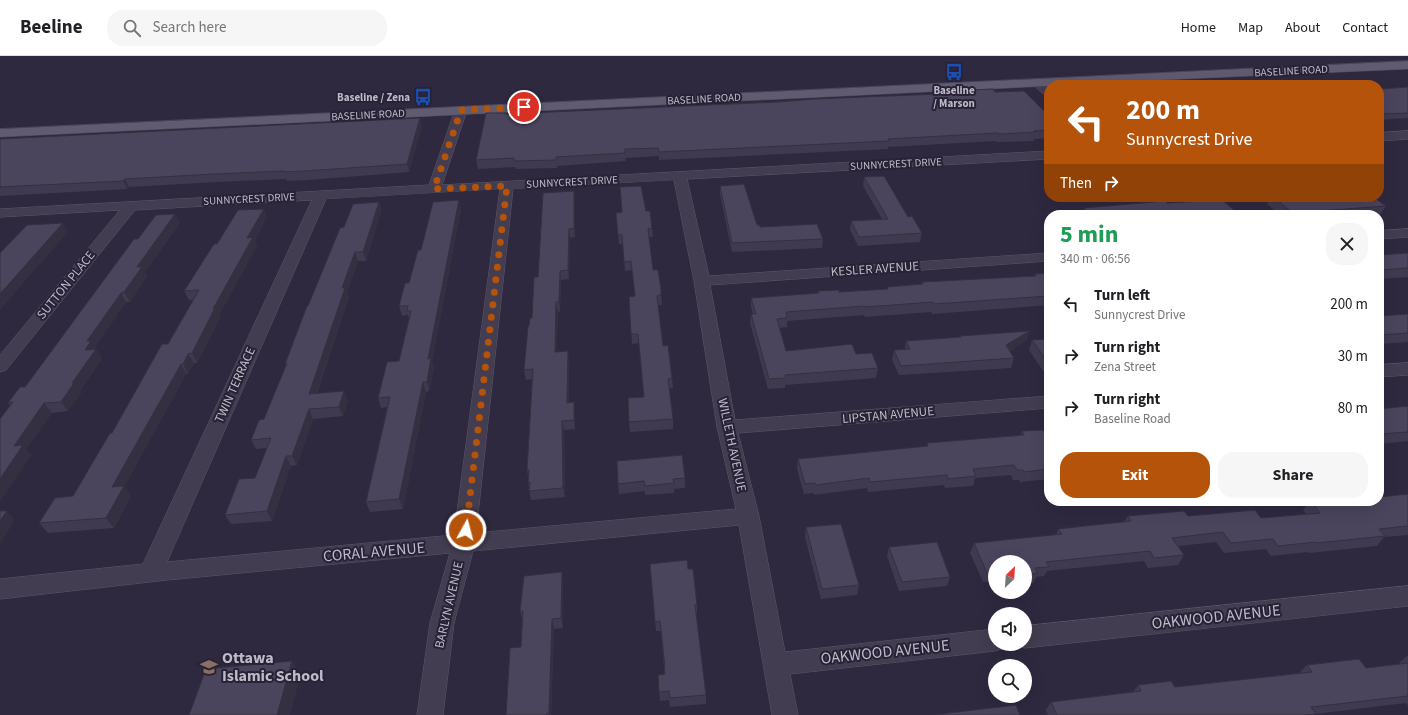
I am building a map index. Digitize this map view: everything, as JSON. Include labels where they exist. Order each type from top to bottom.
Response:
[{"type":"main road","name":"BASELINE ROAD","points":[[0,122],[1408,56]]},
{"type":"main road","name":"BASELINE ROAD","points":[[1100,80],[1408,65]]},
{"type":"main road","name":"BASELINE ROAD","points":[[0,133],[1044,83]]},
{"type":"street","points":[[1038,83],[1044,88]]},
{"type":"street","points":[[434,189],[461,110]]},
{"type":"street","points":[[1384,137],[1408,135]]},
{"type":"street","name":"SUNNYCREST DRIVE","points":[[0,213],[1044,156]]},
{"type":"street","name":"WILLETH AVENUE","points":[[680,176],[702,281],[727,427],[748,516],[785,715]]},
{"type":"street","name":"BARLYN AVENUE","points":[[430,715],[442,623],[464,544],[507,186]]},
{"type":"street","name":"TWIN TERRACE","points":[[150,574],[321,195]]},
{"type":"street","name":"SUTTON PLACE","points":[[0,366],[132,205]]},
{"type":"street","points":[[1384,235],[1408,233]]},
{"type":"street","name":"KESLER AVENUE","points":[[702,281],[1044,257]]},
{"type":"street","points":[[1384,371],[1408,369]]},
{"type":"street","name":"LIPSTAN AVENUE","points":[[727,427],[1044,402]]},
{"type":"street","name":"CORAL AVENUE","points":[[0,589],[748,516]]},
{"type":"street","name":"OAKWOOD AVENUE","points":[[1032,636],[1408,596]]},
{"type":"street","name":"OAKWOOD AVENUE","points":[[775,664],[988,641]]},
{"type":"building","points":[[1408,87],[1408,113],[1384,114],[1384,89]]},
{"type":"building","points":[[993,89],[995,92],[1024,91],[1044,111],[1044,130],[1034,131],[1036,132],[888,139],[889,141],[659,152],[658,148],[625,149],[625,153],[556,157],[556,160],[514,161],[514,158],[476,160],[486,113],[506,114],[972,93],[970,90]]},
{"type":"building","points":[[420,118],[407,164],[305,171],[214,174],[125,179],[123,181],[0,187],[0,139]]},
{"type":"building","points":[[884,176],[908,217],[912,216],[922,233],[859,237],[851,221],[888,219],[864,177]]},
{"type":"building","points":[[744,184],[757,225],[760,227],[817,224],[823,239],[732,243],[720,186]]},
{"type":"building","points":[[641,186],[646,211],[650,211],[652,228],[648,229],[653,270],[658,270],[661,289],[661,295],[657,296],[663,346],[668,345],[672,378],[668,379],[673,419],[629,422],[628,398],[644,397],[638,334],[631,334],[629,297],[635,296],[631,261],[624,262],[622,235],[618,235],[616,213],[622,212],[620,187]]},
{"type":"building","points":[[574,191],[574,228],[569,229],[568,270],[560,271],[559,302],[556,302],[555,352],[568,351],[567,403],[574,402],[574,420],[562,421],[563,488],[529,491],[529,470],[527,470],[533,369],[524,370],[528,326],[530,318],[532,318],[534,277],[538,277],[543,193]]},
{"type":"building","points":[[459,200],[428,359],[431,358],[427,382],[423,382],[399,499],[366,502],[390,397],[378,398],[387,362],[399,361],[411,311],[407,311],[408,306],[399,306],[405,283],[409,283],[418,250],[421,250],[433,202]]},
{"type":"building","points":[[379,202],[363,252],[355,252],[342,288],[345,288],[309,394],[344,391],[339,407],[309,409],[292,456],[286,456],[267,511],[225,515],[239,479],[255,478],[271,438],[251,440],[259,420],[264,419],[287,363],[285,364],[307,306],[340,228],[344,227],[353,204]]},
{"type":"building","points":[[1153,202],[1224,202],[1234,210],[1086,210],[1084,208]]},
{"type":"building","points":[[1279,202],[1380,202],[1386,206],[1333,210],[1289,210]]},
{"type":"building","points":[[264,209],[247,238],[253,237],[213,309],[215,308],[192,353],[188,354],[183,364],[181,364],[112,487],[124,486],[106,518],[39,523],[55,498],[73,496],[110,433],[112,433],[162,344],[168,344],[199,290],[184,291],[214,244],[217,244],[238,210]]},
{"type":"building","points":[[175,214],[137,267],[142,267],[124,292],[121,293],[87,341],[91,341],[85,350],[96,349],[72,383],[74,383],[61,402],[44,403],[14,446],[23,445],[0,479],[0,419],[13,402],[8,403],[20,387],[25,387],[134,239],[138,239],[156,215]]},
{"type":"building","points":[[63,223],[0,294],[0,253],[27,225]]},
{"type":"building","points":[[1408,253],[1408,268],[1384,270],[1384,255]]},
{"type":"building","points":[[1044,273],[1044,296],[934,304],[933,302],[865,306],[786,312],[787,318],[777,319],[786,351],[852,344],[856,354],[872,353],[878,368],[785,375],[786,378],[769,379],[751,314],[756,314],[751,298],[819,293],[818,291],[839,290],[839,292],[888,289],[887,287],[923,284],[922,282],[1036,276],[1035,274]]},
{"type":"building","points":[[1408,314],[1408,333],[1384,335],[1384,316]]},
{"type":"building","points":[[1030,331],[1006,345],[1014,358],[901,366],[894,350],[910,349],[906,341]]},
{"type":"building","points":[[1044,339],[1044,357],[1032,340]]},
{"type":"building","points":[[1408,406],[1408,432],[1384,434],[1384,408]]},
{"type":"building","points":[[1043,430],[1044,432],[1044,470],[1024,472],[1023,470],[1017,470],[1014,465],[973,469],[976,476],[948,479],[947,475],[870,482],[869,478],[816,485],[815,483],[805,484],[798,459],[928,446],[927,443],[1024,435],[1022,431]]},
{"type":"building","points":[[682,455],[685,478],[673,479],[674,483],[645,486],[644,481],[618,484],[617,461]]},
{"type":"building","points":[[1408,494],[1408,526],[1379,529],[1385,536],[1278,546],[1273,539],[1231,543],[1223,532],[1172,538],[1184,555],[1154,558],[1150,551],[1046,562],[1049,567],[1035,568],[1038,573],[1032,573],[1032,555],[988,555],[987,573],[974,543],[1062,534],[1058,529],[1131,521],[1128,516],[1184,511],[1188,516],[1255,510],[1261,518],[1320,513],[1315,506],[1384,506],[1384,496]]},
{"type":"building","points":[[0,511],[7,511],[0,521]]},
{"type":"building","points":[[841,524],[859,585],[822,589],[806,527]]},
{"type":"building","points":[[937,542],[950,577],[902,582],[889,547]]},
{"type":"building","points":[[687,560],[688,569],[693,569],[697,605],[695,605],[706,695],[670,698],[669,691],[659,692],[658,675],[665,674],[665,667],[660,621],[655,622],[650,564]]},
{"type":"building","points":[[562,572],[561,618],[552,619],[549,713],[547,713],[547,715],[506,715],[510,648],[521,647],[523,611],[520,611],[524,576]]},
{"type":"building","points":[[1359,659],[1366,668],[1408,663],[1408,696],[1311,707],[1316,714],[1304,715],[1057,715],[1051,702],[1141,691],[1138,685],[1171,681],[1175,687],[1312,672],[1307,665]]},
{"type":"building","points":[[292,661],[277,715],[189,715],[206,669]]},
{"type":"building","points":[[1016,705],[1020,715],[932,715]]},
{"type":"place","name":"Baseline / Marson","points":[[954,72]]},
{"type":"place","name":"Baseline / Zena","points":[[423,97]]},
{"type":"place","name":"Ottawa Islamic School","points":[[209,667]]},
{"type":"route","points":[[466,530],[507,186],[434,189],[461,110],[524,107]]}]
